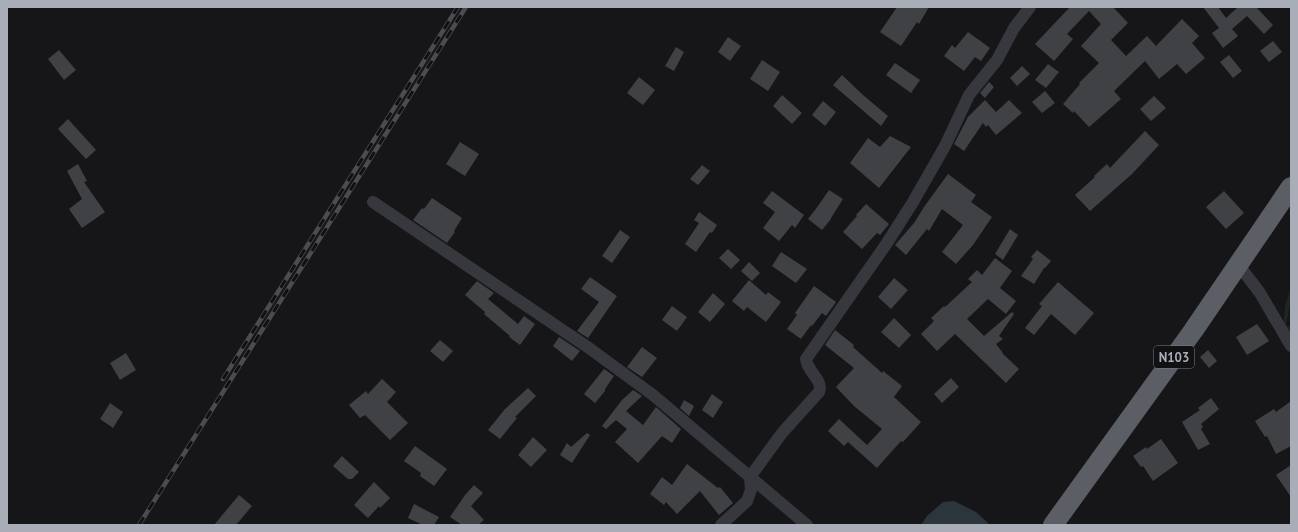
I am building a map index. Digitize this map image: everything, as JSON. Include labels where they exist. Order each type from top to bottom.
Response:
[{"type":"highway","name":"N103","points":[[1053,525],[1188,337],[1291,187]]},
{"type":"street","points":[[721,525],[747,502],[750,490],[750,477],[782,433],[819,392],[821,388],[820,384],[810,371],[806,359],[909,208],[945,146],[969,94],[997,60],[1014,28],[1030,7]]},
{"type":"street","points":[[373,202],[589,348],[654,394],[807,525]]},
{"type":"street","points":[[1238,264],[1260,293],[1291,346]]},
{"type":"shaded area","points":[[1291,288],[1291,299],[1286,326],[1291,327],[1291,340],[1283,327],[1285,306]]},
{"type":"shaded area","points":[[954,501],[976,512],[990,525],[921,525],[927,516],[943,502]]},
{"type":"building","points":[[897,7],[929,7],[919,24],[917,22],[901,46],[880,32]]},
{"type":"building","points":[[1070,7],[1113,7],[1128,23],[1111,40],[1126,56],[1147,36],[1156,46],[1182,19],[1199,36],[1192,43],[1205,58],[1186,74],[1177,64],[1159,79],[1145,61],[1114,91],[1121,99],[1089,127],[1074,111],[1073,113],[1063,104],[1080,84],[1079,83],[1099,63],[1081,46],[1101,24],[1089,11],[1067,34],[1073,39],[1054,61],[1035,44]]},
{"type":"building","points":[[1203,7],[1218,7],[1226,18],[1238,7],[1258,7],[1257,8],[1273,25],[1264,34],[1247,16],[1232,29],[1238,36],[1223,48],[1212,33],[1219,28]]},
{"type":"building","points":[[968,32],[990,48],[981,61],[975,57],[964,71],[944,56],[952,45],[955,48]]},
{"type":"building","points":[[728,37],[741,46],[730,61],[718,52]]},
{"type":"building","points":[[1273,41],[1282,52],[1269,62],[1260,51]]},
{"type":"building","points":[[676,47],[684,52],[674,71],[665,66]]},
{"type":"building","points":[[59,50],[76,70],[64,80],[48,59]]},
{"type":"building","points":[[1229,55],[1242,71],[1233,78],[1220,62]]},
{"type":"building","points":[[762,60],[780,72],[768,91],[750,79]]},
{"type":"building","points":[[895,63],[920,80],[911,93],[886,75]]},
{"type":"building","points":[[1048,64],[1059,72],[1046,88],[1035,80]]},
{"type":"building","points":[[1022,66],[1030,74],[1017,86],[1010,78]]},
{"type":"building","points":[[842,75],[888,116],[881,126],[833,85]]},
{"type":"building","points":[[639,77],[655,90],[643,105],[627,93]]},
{"type":"building","points":[[989,82],[994,87],[985,98],[980,93]]},
{"type":"building","points":[[1045,91],[1055,103],[1042,113],[1032,102]]},
{"type":"building","points":[[782,95],[802,113],[792,124],[773,106]]},
{"type":"building","points":[[1154,96],[1166,108],[1151,121],[1140,109]]},
{"type":"building","points":[[985,100],[996,112],[1009,100],[1022,113],[996,135],[988,125],[986,127],[983,123],[964,151],[954,144],[968,117]]},
{"type":"building","points":[[823,101],[836,112],[825,126],[812,115]]},
{"type":"building","points":[[68,119],[96,150],[86,159],[58,129]]},
{"type":"building","points":[[1145,131],[1159,145],[1132,174],[1090,211],[1075,195],[1107,164],[1110,168]]},
{"type":"building","points":[[890,136],[911,147],[879,188],[850,163],[868,138],[880,147]]},
{"type":"building","points":[[460,142],[479,154],[465,176],[446,164]]},
{"type":"building","points":[[78,164],[87,181],[84,182],[105,212],[82,228],[69,209],[82,199],[67,171]]},
{"type":"building","points":[[702,165],[710,171],[698,185],[690,179]]},
{"type":"building","points":[[948,174],[976,195],[971,202],[992,217],[973,245],[956,264],[942,252],[963,225],[942,209],[929,231],[927,229],[906,255],[895,245],[914,223]]},
{"type":"building","points":[[829,190],[843,199],[831,219],[822,230],[808,219]]},
{"type":"building","points":[[772,191],[804,215],[795,228],[792,225],[779,241],[763,228],[775,212],[763,203]]},
{"type":"building","points":[[1224,191],[1244,213],[1226,229],[1206,207]]},
{"type":"building","points":[[432,198],[462,218],[454,231],[455,232],[447,243],[413,220]]},
{"type":"building","points":[[866,204],[889,224],[880,235],[877,233],[862,249],[843,232]]},
{"type":"building","points":[[699,212],[717,225],[712,233],[710,232],[696,252],[685,244],[699,223],[694,220]]},
{"type":"building","points":[[1010,229],[1018,235],[1003,260],[995,254]]},
{"type":"building","points":[[620,230],[630,237],[612,263],[602,256]]},
{"type":"building","points":[[728,249],[740,260],[731,269],[719,258]]},
{"type":"building","points":[[1037,250],[1051,261],[1044,268],[1034,284],[1021,276],[1033,259],[1031,257]]},
{"type":"building","points":[[781,252],[807,269],[796,283],[772,266]]},
{"type":"building","points":[[995,258],[1012,271],[1000,288],[1016,301],[1006,314],[988,299],[967,319],[984,336],[1012,312],[1014,314],[999,336],[1003,339],[996,344],[1002,353],[1019,369],[1006,383],[955,334],[937,351],[921,334],[934,321],[931,318],[972,282],[968,279],[977,270],[982,275]]},
{"type":"building","points":[[749,262],[760,273],[752,281],[741,271]]},
{"type":"building","points":[[590,277],[617,296],[588,338],[577,331],[599,302],[581,289]]},
{"type":"building","points":[[894,278],[908,290],[891,309],[878,297]]},
{"type":"building","points":[[749,280],[766,295],[768,292],[781,302],[766,322],[747,307],[744,311],[732,301]]},
{"type":"building","points":[[477,281],[494,293],[488,299],[518,324],[524,316],[535,324],[520,345],[509,337],[510,336],[484,314],[485,312],[465,295]]},
{"type":"building","points":[[1058,282],[1094,313],[1075,335],[1051,314],[1034,335],[1025,328],[1042,306],[1039,304]]},
{"type":"building","points":[[814,286],[836,302],[826,316],[822,313],[801,339],[787,329],[797,315],[795,313]]},
{"type":"building","points":[[713,293],[725,304],[710,322],[698,312]]},
{"type":"building","points":[[672,306],[687,317],[677,331],[662,320]]},
{"type":"building","points":[[894,318],[911,335],[899,348],[881,332]]},
{"type":"building","points":[[1257,324],[1269,341],[1247,355],[1236,337]]},
{"type":"building","points":[[835,330],[854,345],[853,347],[882,373],[883,371],[902,386],[894,397],[921,422],[903,442],[901,441],[877,468],[848,442],[844,446],[828,431],[839,419],[867,445],[882,429],[854,406],[836,387],[854,368],[825,345]]},
{"type":"building","points":[[559,337],[580,351],[572,361],[553,346]]},
{"type":"building","points":[[440,340],[453,351],[443,362],[430,351]]},
{"type":"building","points":[[642,347],[657,358],[642,377],[627,367]]},
{"type":"building","points":[[1208,350],[1217,361],[1209,368],[1200,357]]},
{"type":"building","points":[[126,353],[136,370],[120,380],[110,363]]},
{"type":"building","points":[[604,369],[614,376],[605,391],[595,403],[584,394]]},
{"type":"building","points":[[951,378],[959,387],[942,403],[934,394]]},
{"type":"building","points":[[382,379],[396,392],[387,402],[408,423],[390,440],[365,415],[360,418],[349,405],[366,391],[368,394]]},
{"type":"building","points":[[528,388],[536,396],[515,417],[517,418],[500,439],[488,430],[505,409]]},
{"type":"building","points":[[633,390],[642,396],[626,411],[643,425],[656,407],[681,429],[672,443],[662,436],[638,463],[615,442],[627,429],[616,420],[606,429],[602,426],[622,400]]},
{"type":"building","points":[[712,394],[723,402],[713,418],[702,410]]},
{"type":"building","points":[[1211,398],[1219,409],[1201,424],[1203,427],[1201,429],[1210,444],[1198,450],[1182,422],[1200,410],[1198,408]]},
{"type":"building","points":[[684,400],[694,406],[689,416],[680,408]]},
{"type":"building","points":[[1291,401],[1291,446],[1276,454],[1267,436],[1265,437],[1255,421],[1274,409],[1276,412]]},
{"type":"building","points":[[110,403],[123,412],[113,428],[100,419]]},
{"type":"building","points":[[587,433],[590,435],[572,463],[560,455],[567,443],[571,447]]},
{"type":"building","points":[[533,437],[547,450],[531,467],[518,455]]},
{"type":"building","points":[[1161,439],[1178,463],[1153,481],[1143,466],[1141,467],[1133,456],[1146,447],[1147,449]]},
{"type":"building","points":[[415,446],[447,469],[434,486],[420,476],[421,473],[404,461]]},
{"type":"building","points":[[342,456],[359,472],[352,479],[348,479],[333,466]]},
{"type":"building","points":[[687,464],[718,488],[720,487],[733,503],[719,515],[700,491],[677,514],[666,502],[664,505],[650,494],[662,477],[672,485]]},
{"type":"building","points":[[1291,465],[1291,497],[1276,475]]},
{"type":"building","points":[[374,482],[390,498],[380,508],[379,506],[368,518],[354,505]]},
{"type":"building","points":[[474,485],[483,493],[471,506],[484,520],[478,525],[462,525],[450,517]]},
{"type":"building","points":[[239,495],[252,506],[236,525],[214,525]]},
{"type":"building","points":[[414,504],[439,517],[434,525],[423,525],[408,518]]},
{"type":"railway","points":[[223,379],[458,7]]},
{"type":"railway","points":[[139,525],[466,7]]}]
